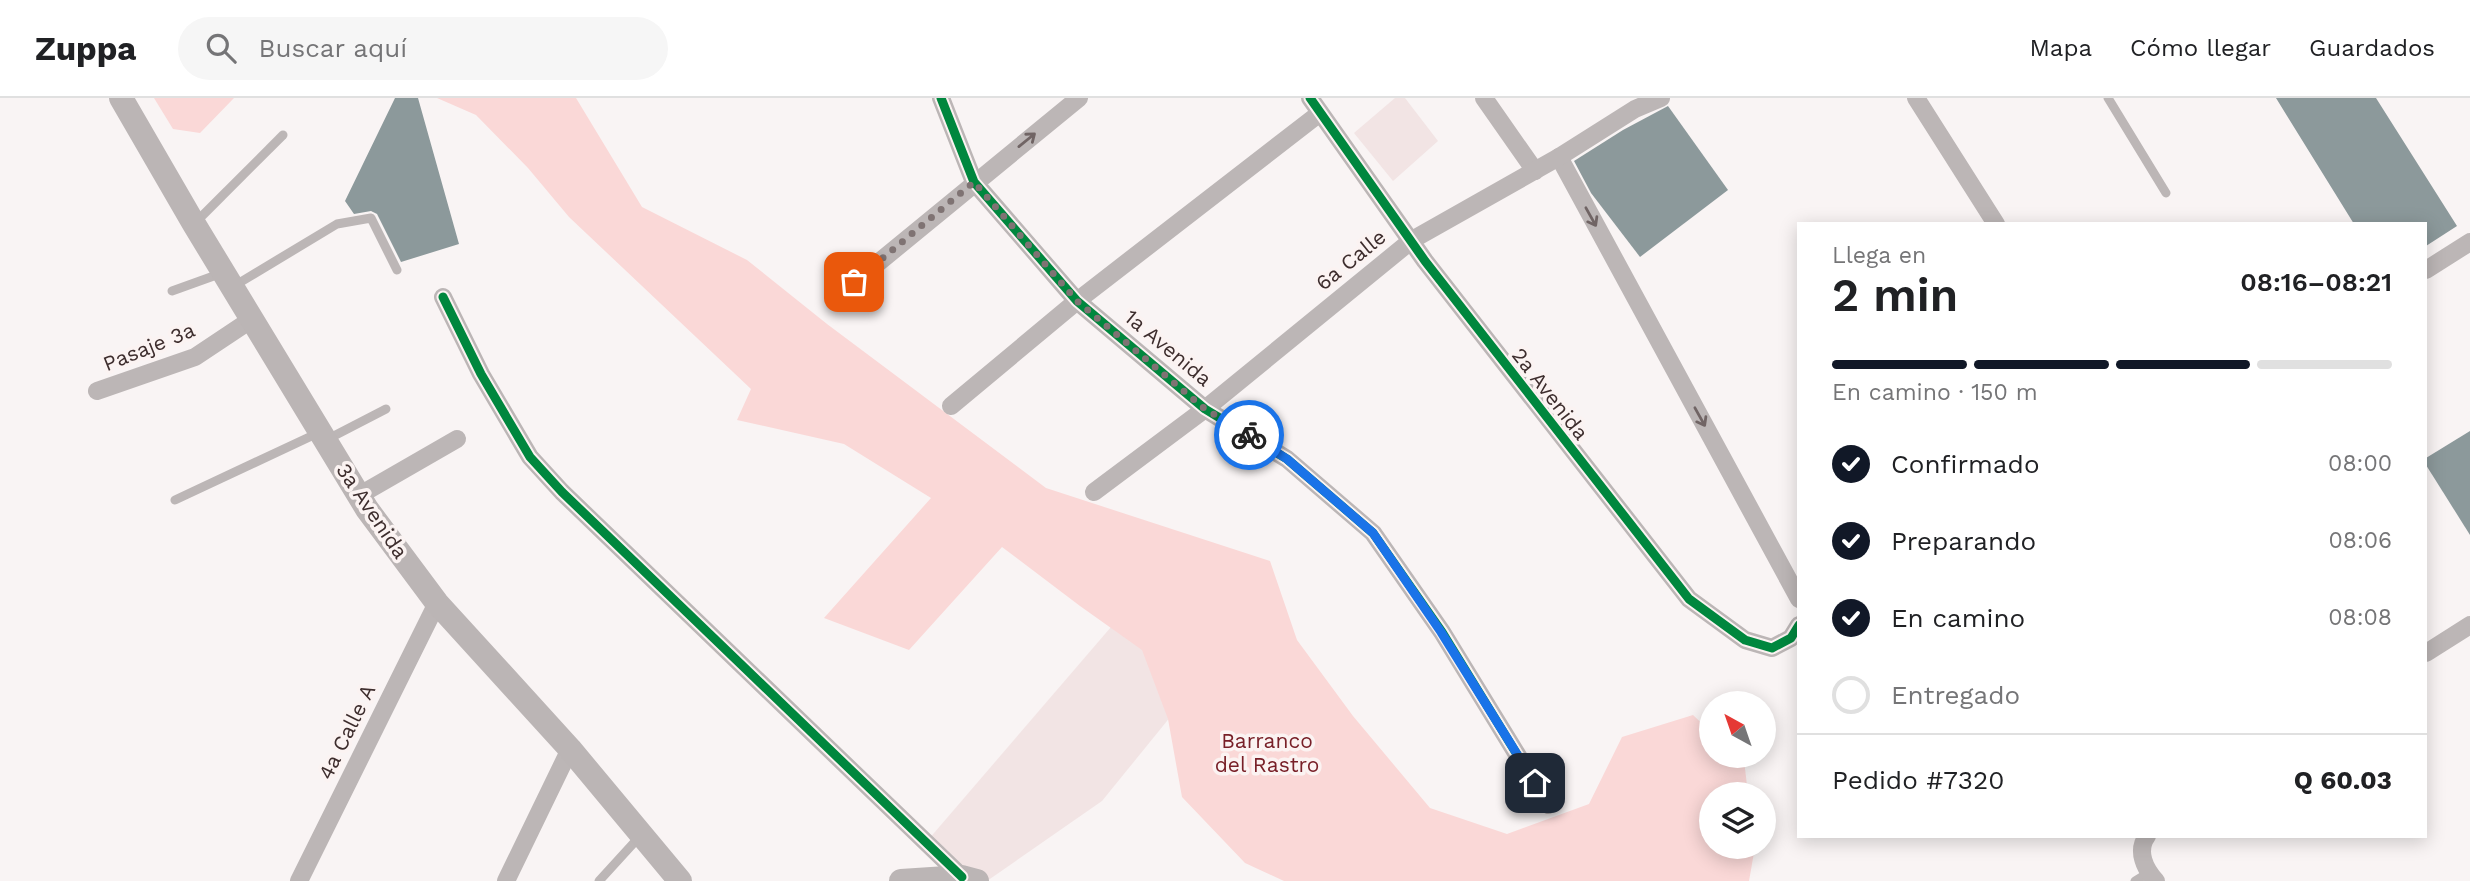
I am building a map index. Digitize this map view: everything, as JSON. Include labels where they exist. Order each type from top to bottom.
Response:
[{"type":"main road","name":"3a Avenida","points":[[121,98],[358,496],[437,603],[643,834],[673,878]]},
{"type":"main road","points":[[901,881],[970,879]]},
{"type":"street","name":"1a Avenida","points":[[941,98],[974,182],[1077,301],[1205,409],[1287,459],[1373,533],[1441,632],[1548,805]]},
{"type":"street","points":[[834,299],[1079,98]]},
{"type":"street","points":[[1484,98],[1535,171]]},
{"type":"street","name":"6a Calle","points":[[1094,492],[1205,409],[1412,240],[1559,157],[1632,104],[1661,98]]},
{"type":"street","points":[[1916,98],[1995,222]]},
{"type":"street","points":[[951,406],[1315,106]]},
{"type":"street","name":"2a Avenida","points":[[1315,106],[1466,314],[1689,599],[1745,640],[1772,648],[1791,638],[1797,628]]},
{"type":"street","points":[[1559,157],[1797,595]]},
{"type":"street","points":[[2427,269],[2470,242]]},
{"type":"street","points":[[443,297],[481,374],[530,457],[562,492],[970,879]]},
{"type":"street","name":"Pasaje 3a","points":[[97,391],[195,357],[252,319]]},
{"type":"street","points":[[358,496],[457,439]]},
{"type":"street","name":"4a Calle A","points":[[299,881],[437,603]]},
{"type":"street","points":[[2427,652],[2470,625]]},
{"type":"street","points":[[506,881],[570,749]]},
{"type":"street","points":[[2145,838],[2142,842],[2145,873]]},
{"type":"lane","points":[[2108,98],[2166,193]]},
{"type":"lane","points":[[194,224],[283,135]]},
{"type":"lane","name":"Pasaje 3a","points":[[172,291],[228,280],[337,224],[372,218],[397,270]]},
{"type":"lane","points":[[175,500],[297,445],[386,409]]},
{"type":"lane","points":[[599,881],[643,834]]},
{"type":"shaded area","points":[[1395,98],[1405,98],[1438,141],[1393,181],[1354,133]]},
{"type":"shaded area","points":[[1154,577],[1236,636],[1102,801],[987,881],[982,881],[928,840]]},
{"type":"green space","points":[[154,98],[234,98],[200,133],[173,129]]},
{"type":"green space","name":"Barranco del Rastro","points":[[437,98],[576,98],[642,207],[747,260],[827,324],[1046,488],[1270,561],[1297,640],[1353,716],[1430,808],[1507,834],[1589,804],[1622,737],[1693,715],[1699,721],[1699,768],[1745,768],[1747,782],[1699,782],[1699,859],[1753,859],[1749,881],[1284,881],[1245,863],[1182,797],[1168,719],[1142,650],[1002,547],[909,650],[824,618],[931,498],[844,444],[737,420],[751,389],[569,217],[528,168],[476,115]]},
{"type":"building","points":[[395,98],[418,98],[459,244],[401,262],[377,214],[371,211],[354,214],[345,201]]},
{"type":"building","points":[[2276,98],[2376,98],[2457,226],[2427,245],[2427,222],[2353,222]]},
{"type":"building","points":[[1668,106],[1728,190],[1640,257],[1591,193],[1574,161]]},
{"type":"building","points":[[2470,431],[2470,535],[2427,467],[2427,457]]},
{"type":"cycle path","points":[[941,98],[974,182],[1077,301],[1205,409],[1287,459],[1373,533],[1442,632],[1548,805]]},
{"type":"cycle path","points":[[1310,98],[1425,261],[1689,599],[1745,640],[1772,648],[1791,638],[1797,628]]},
{"type":"cycle path","points":[[443,297],[481,374],[530,457],[562,492],[962,877]]},
{"type":"way so far","points":[[854,282],[974,182],[1077,301],[1205,409],[1249,435]]},
{"type":"route","points":[[1249,435],[1287,459],[1373,533],[1441,632],[1535,783]]}]
